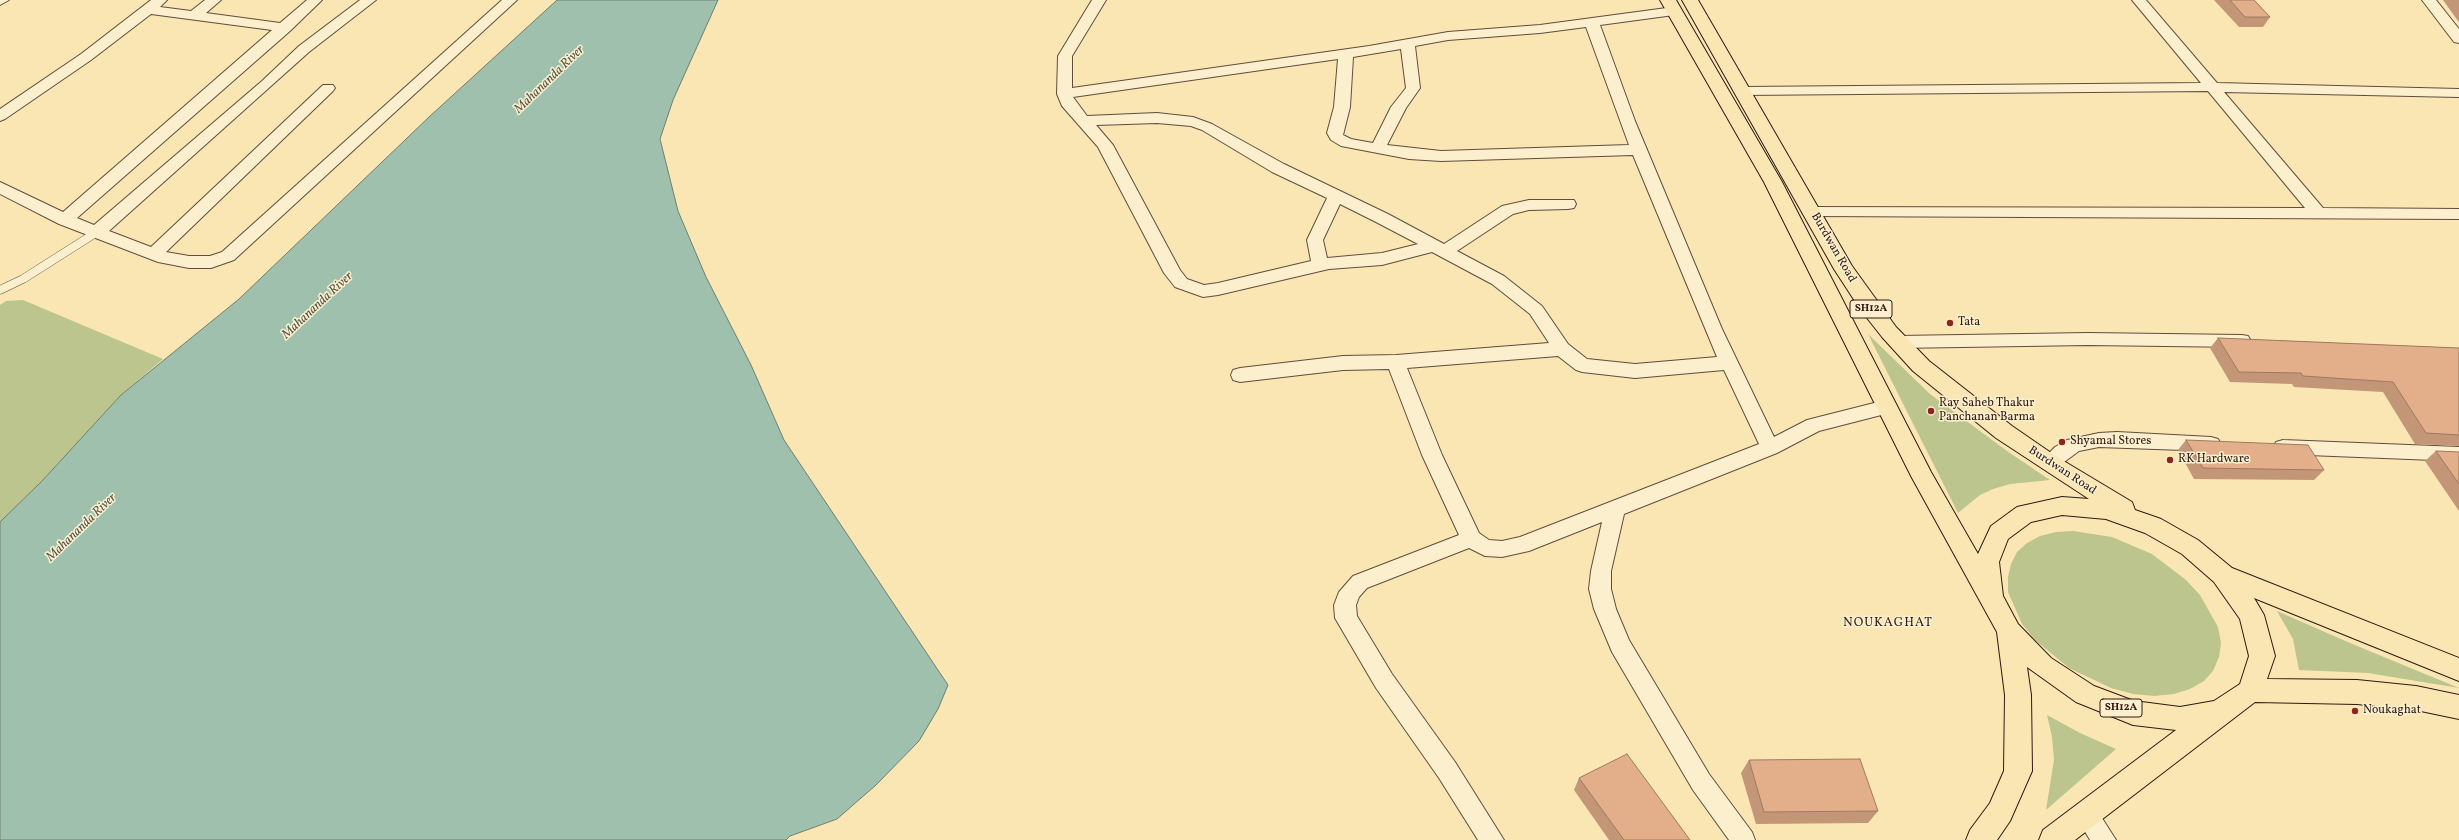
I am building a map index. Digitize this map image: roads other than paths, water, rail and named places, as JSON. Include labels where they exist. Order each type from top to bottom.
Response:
[{"type":"main road","name":"Burdwan Road","points":[[1677,4],[1743,91],[1839,261],[1867,304],[1898,342],[1921,366],[1958,396],[2049,464],[2153,526]]},
{"type":"main road","name":"Burdwan Road","points":[[1677,4],[1815,262],[1886,407],[1922,476],[1991,597]]},
{"type":"main road","points":[[1815,262],[1839,261]]},
{"type":"main road","name":"SH12A","points":[[2062,506],[2099,509],[2153,526],[2190,547],[2223,575],[2252,615],[2262,656],[2250,691],[2220,712],[2180,719],[2133,713],[2079,690],[2042,666],[2009,632],[1991,597],[1987,562],[1999,533],[2025,514],[2062,506]]},
{"type":"main road","name":"SH12A","points":[[2223,575],[2459,670]]},
{"type":"main road","points":[[1980,840],[2000,812],[2018,771],[2018,695],[2009,632]]},
{"type":"main road","points":[[2250,691],[2357,692],[2416,698],[2459,707]]},
{"type":"main road","points":[[2053,840],[2220,712]]},
{"type":"street","points":[[0,116],[86,57],[160,0]]},
{"type":"street","points":[[193,16],[214,0]]},
{"type":"street","points":[[65,220],[285,28],[315,0]]},
{"type":"street","points":[[96,232],[267,84],[304,49],[370,0]]},
{"type":"street","points":[[0,187],[65,220],[155,253],[164,258],[189,262],[211,262],[228,256],[510,0]]},
{"type":"street","points":[[1099,0],[1065,56],[1064,94],[1067,103],[1105,145],[1173,273],[1181,283],[1203,290],[1218,289],[1340,261],[1382,258],[1439,249],[1508,210],[1529,205],[1568,204]]},
{"type":"street","points":[[2139,0],[2210,87],[2319,214]]},
{"type":"street","points":[[2429,0],[2459,39]]},
{"type":"street","points":[[1064,94],[1408,44],[1459,34],[1592,23],[1677,4]]},
{"type":"street","points":[[148,9],[285,28]]},
{"type":"street","points":[[1592,23],[1640,150],[1729,363],[1770,448]]},
{"type":"street","points":[[1377,148],[1399,107],[1413,88],[1408,44]]},
{"type":"street","points":[[1346,53],[1344,95],[1336,137],[1347,144],[1441,156],[1640,150]]},
{"type":"street","points":[[1743,91],[2210,87],[2459,93]]},
{"type":"street","points":[[155,253],[328,88]]},
{"type":"street","points":[[1084,122],[1157,118],[1193,122],[1235,142],[1278,168],[1336,196],[1498,280],[1523,298],[1544,320],[1562,349],[1582,365],[1619,370],[1729,363]]},
{"type":"street","points":[[1320,265],[1315,240],[1317,232],[1336,196]]},
{"type":"street","points":[[1812,211],[2459,214]]},
{"type":"street","points":[[1898,342],[2088,339],[2261,342]]},
{"type":"street","points":[[1240,375],[1343,363],[1396,362],[1562,349]]},
{"type":"street","points":[[1396,362],[1432,456],[1471,540],[1485,548],[1502,549],[1522,545],[1770,448],[1814,425],[1860,412],[1886,407]]},
{"type":"street","points":[[2049,464],[2062,452],[2074,445],[2099,440],[2117,439],[2229,445]]},
{"type":"street","points":[[2261,446],[2459,454]]},
{"type":"street","points":[[1615,509],[1601,571],[1600,589],[1605,609],[1620,644],[1693,769],[1743,840]]},
{"type":"street","points":[[1471,540],[1360,582],[1350,592],[1345,605],[1346,618],[1384,681],[1447,770],[1492,840]]},
{"type":"street","points":[[2087,815],[2104,840]]},
{"type":"lane","points":[[0,290],[23,279],[96,232]]},
{"type":"water","name":"Mahananda River","points":[[557,0],[718,0],[673,100],[660,139],[678,211],[706,277],[751,365],[784,440],[948,685],[938,709],[919,741],[876,785],[837,819],[790,836],[786,840],[0,840],[0,522],[42,481],[121,395],[239,299],[429,117]]},
{"type":"place","name":"Tata","points":[[1950,323]]},
{"type":"place","name":"Ray Saheb Thakur Panchanan Barma","points":[[1931,411]]},
{"type":"place","name":"Shyamal Stores","points":[[2062,442]]},
{"type":"place","name":"RK Hardware","points":[[2170,460]]},
{"type":"place","name":"Noukaghat","points":[[2355,711]]},
{"type":"district","name":"NOUKAGHAT","points":[[1888,624]]}]
